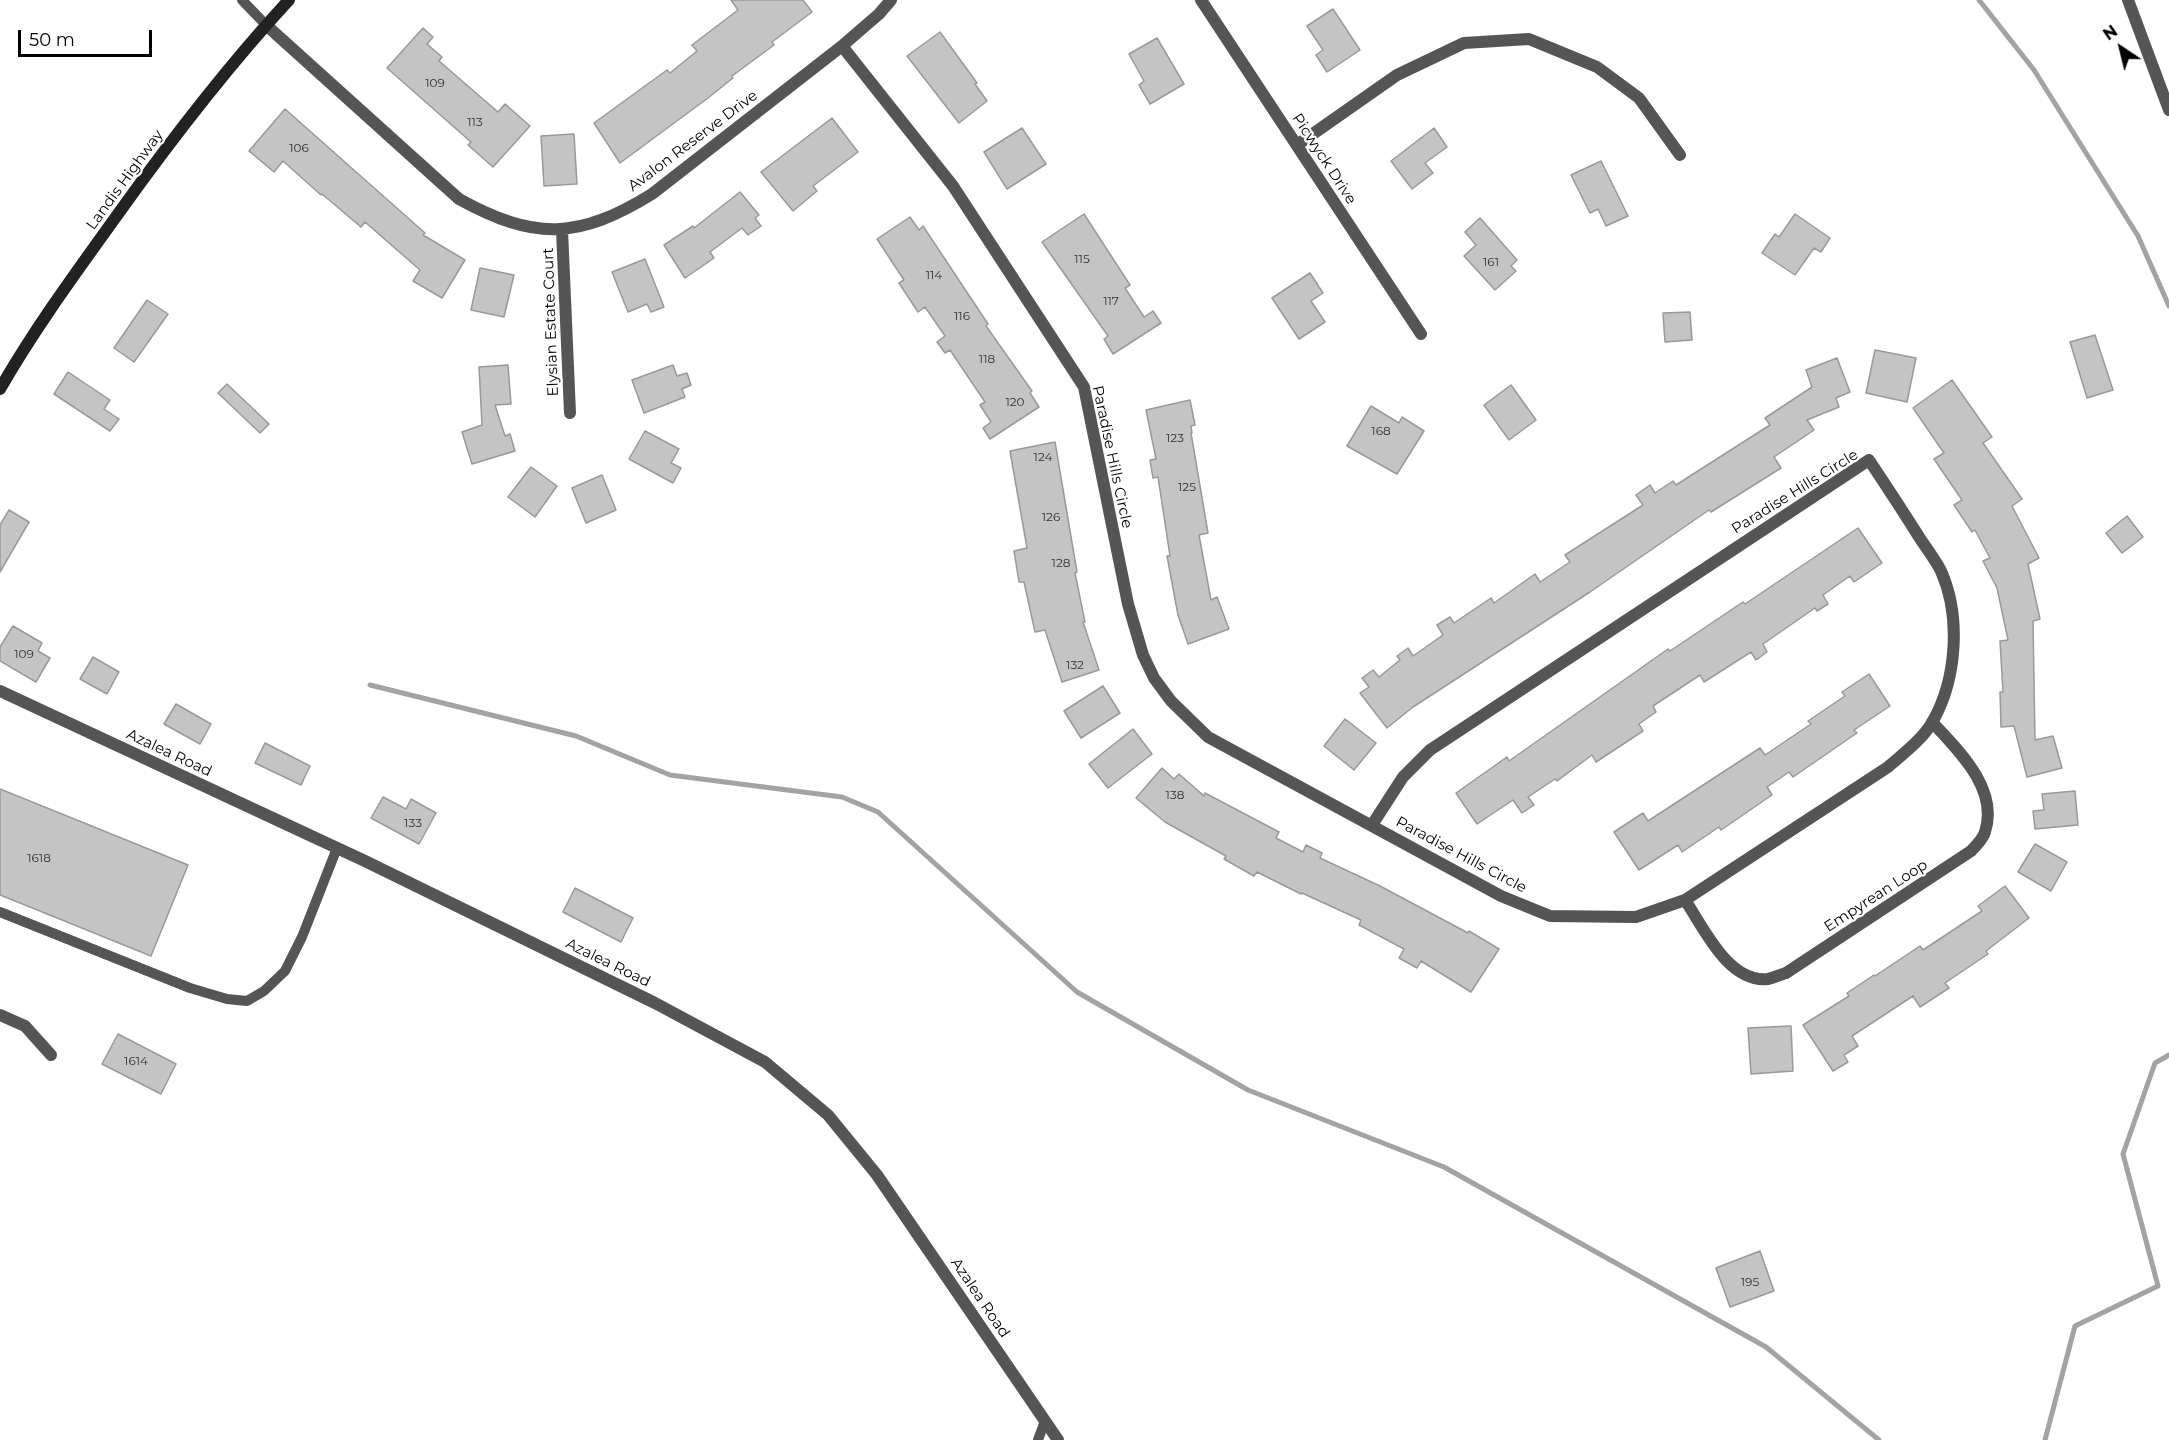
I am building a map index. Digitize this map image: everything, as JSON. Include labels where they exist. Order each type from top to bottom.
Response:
[{"type":"main road","name":"Landis Highway","points":[[0,389],[84,261],[167,146],[289,0]]},
{"type":"street","name":"Avalon Reserve Drive","points":[[266,25],[459,199],[486,214],[519,225],[562,230],[593,224],[622,212],[652,194],[842,46],[879,14],[891,0]]},
{"type":"street","name":"Picwyck Drive","points":[[1201,0],[1421,334]]},
{"type":"street","points":[[2128,0],[2169,110]]},
{"type":"street","points":[[1297,145],[1397,75],[1464,43],[1529,39],[1597,67],[1639,98],[1680,155]]},
{"type":"street","name":"Paradise Hills Circle","points":[[842,46],[953,186],[1084,387],[1128,604],[1136,634],[1154,678],[1185,716],[1208,737],[1501,896],[1550,916],[1636,917],[1685,900],[1888,767],[1908,750],[1932,722],[1944,693],[1951,667],[1954,633],[1950,597],[1940,571],[1869,460],[1430,750],[1403,777],[1372,825]]},
{"type":"street","name":"Elysian Estate Court","points":[[562,230],[570,413]]},
{"type":"street","name":"Azalea Road","points":[[0,691],[337,848],[655,1003],[765,1062],[828,1115],[877,1175],[1058,1440]]},
{"type":"street","name":"Empyrean Loop","points":[[1685,900],[1725,960],[1742,974],[1766,979],[1786,973],[1971,851],[1985,835],[1989,811],[1982,786],[1960,752],[1932,722]]},
{"type":"street","points":[[0,1015],[25,1026],[51,1055]]},
{"type":"lane","points":[[242,0],[266,25]]},
{"type":"lane","points":[[0,912],[190,988],[227,999],[247,1001],[264,991],[285,971],[302,938],[337,848]]},
{"type":"lane","points":[[1038,1440],[1045,1421]]},
{"type":"building","points":[[731,0],[803,0],[812,12],[772,42],[774,45],[732,76],[733,78],[708,98],[620,163],[594,123],[667,70],[670,73],[697,51],[692,45],[738,10]]},
{"type":"building","points":[[1333,9],[1360,50],[1327,72],[1316,55],[1323,50],[1307,26]]},
{"type":"building","points":[[423,28],[433,37],[427,44],[442,57],[439,61],[498,112],[505,104],[530,126],[493,167],[468,145],[471,142],[387,68]]},
{"type":"building","points":[[940,32],[977,83],[975,84],[987,101],[959,123],[907,56]]},
{"type":"building","points":[[1157,38],[1184,84],[1150,104],[1139,85],[1144,81],[1129,54]]},
{"type":"building","points":[[285,109],[425,233],[423,235],[465,260],[442,298],[413,281],[420,270],[365,222],[361,227],[283,161],[274,172],[249,151]]},
{"type":"building","points":[[832,118],[858,152],[813,186],[817,191],[793,211],[761,172]]},
{"type":"building","points":[[1022,128],[1046,164],[1007,189],[984,152]]},
{"type":"building","points":[[1434,128],[1447,147],[1425,163],[1433,173],[1412,189],[1391,161]]},
{"type":"building","points":[[574,134],[577,184],[544,186],[541,136]]},
{"type":"building","points":[[1601,161],[1628,216],[1606,226],[1598,209],[1590,213],[1571,175]]},
{"type":"building","points":[[740,192],[759,215],[755,218],[761,226],[748,235],[742,228],[710,252],[714,258],[685,278],[664,245],[693,226],[694,228]]},
{"type":"building","points":[[1084,214],[1130,285],[1125,288],[1144,317],[1153,311],[1161,323],[1113,354],[1104,339],[1108,336],[1042,242]]},
{"type":"building","points":[[1795,214],[1830,238],[1821,252],[1814,248],[1795,275],[1762,253],[1775,234],[1779,237]]},
{"type":"building","points":[[910,217],[919,230],[923,226],[988,324],[986,326],[1032,391],[1030,393],[1039,407],[990,439],[983,428],[991,422],[980,405],[985,402],[950,350],[945,353],[937,342],[945,336],[925,307],[918,312],[899,283],[904,280],[877,239]]},
{"type":"building","points":[[1480,218],[1517,260],[1511,266],[1516,271],[1495,290],[1464,256],[1476,245],[1465,232]]},
{"type":"building","points":[[645,259],[664,307],[651,312],[647,304],[628,312],[612,272]]},
{"type":"building","points":[[480,268],[514,275],[504,317],[471,310]]},
{"type":"building","points":[[1310,273],[1323,293],[1311,301],[1325,322],[1299,339],[1272,298]]},
{"type":"building","points":[[147,300],[168,314],[134,362],[114,348]]},
{"type":"building","points":[[1690,312],[1692,340],[1665,342],[1663,313]]},
{"type":"building","points":[[2095,335],[2113,390],[2087,398],[2070,342]]},
{"type":"building","points":[[1875,350],[1916,358],[1907,402],[1866,393]]},
{"type":"building","points":[[1837,358],[1850,392],[1836,398],[1839,407],[1807,420],[1814,430],[1774,457],[1781,468],[1711,512],[1709,510],[1590,592],[1413,707],[1387,728],[1360,693],[1369,687],[1362,678],[1373,670],[1379,677],[1400,660],[1397,656],[1408,648],[1413,656],[1443,635],[1437,625],[1450,617],[1454,623],[1491,598],[1494,603],[1535,574],[1540,582],[1570,562],[1565,555],[1643,505],[1636,495],[1650,485],[1655,493],[1673,481],[1676,485],[1770,425],[1765,418],[1812,387],[1806,370]]},
{"type":"building","points":[[508,365],[511,404],[495,405],[505,436],[510,434],[515,451],[472,464],[462,432],[482,425],[479,367]]},
{"type":"building","points":[[673,365],[677,376],[687,373],[691,385],[682,389],[685,397],[644,413],[632,380]]},
{"type":"building","points":[[68,372],[110,400],[104,409],[119,419],[110,431],[54,394]]},
{"type":"building","points":[[1952,380],[1992,437],[1983,443],[2022,499],[2012,506],[2039,558],[2028,564],[2040,619],[2033,621],[2035,740],[2053,736],[2062,768],[2027,777],[2014,726],[2001,727],[2000,692],[2003,692],[2000,641],[2008,640],[1997,588],[1983,561],[1990,558],[1975,530],[1972,532],[1954,505],[1962,500],[1934,459],[1944,453],[1913,408]]},
{"type":"building","points":[[227,384],[269,424],[260,433],[218,393]]},
{"type":"building","points":[[1511,385],[1536,420],[1509,440],[1484,405]]},
{"type":"building","points":[[1190,400],[1195,425],[1191,426],[1191,433],[1208,533],[1199,535],[1211,600],[1217,597],[1229,629],[1188,644],[1178,615],[1167,556],[1170,556],[1158,477],[1153,478],[1150,460],[1156,459],[1146,410]]},
{"type":"building","points":[[1371,406],[1399,423],[1402,417],[1424,431],[1397,474],[1347,446]]},
{"type":"building","points":[[645,431],[679,449],[671,463],[681,468],[673,483],[629,459]]},
{"type":"building","points":[[1055,442],[1077,572],[1075,573],[1085,622],[1083,622],[1099,670],[1062,682],[1045,630],[1035,632],[1024,582],[1019,582],[1014,551],[1027,548],[1010,451]]},
{"type":"building","points":[[531,467],[557,486],[535,517],[508,497]]},
{"type":"building","points":[[602,475],[616,510],[586,523],[572,488]]},
{"type":"building","points":[[9,510],[29,522],[0,572],[0,525]]},
{"type":"building","points":[[2127,516],[2143,537],[2122,553],[2106,533]]},
{"type":"building","points":[[1858,528],[1882,563],[1854,582],[1850,576],[1823,595],[1828,604],[1817,611],[1815,608],[1763,644],[1767,652],[1756,660],[1751,652],[1704,682],[1700,675],[1653,706],[1656,712],[1639,724],[1643,731],[1596,762],[1592,755],[1557,781],[1555,779],[1528,797],[1534,805],[1522,813],[1513,800],[1477,824],[1456,793],[1507,757],[1509,761],[1668,649],[1670,651],[1743,602],[1745,604]]},
{"type":"building","points":[[13,626],[42,643],[38,651],[50,658],[36,682],[0,661],[0,647]]},
{"type":"building","points":[[93,657],[119,672],[107,694],[80,679]]},
{"type":"building","points":[[1869,674],[1890,706],[1854,730],[1857,733],[1793,777],[1789,772],[1767,787],[1772,795],[1721,830],[1719,827],[1682,852],[1678,845],[1639,870],[1614,832],[1643,813],[1648,821],[1760,748],[1765,755],[1811,724],[1808,721],[1845,696],[1842,692]]},
{"type":"building","points":[[1103,686],[1120,713],[1081,738],[1064,711]]},
{"type":"building","points":[[176,704],[211,724],[200,744],[164,724]]},
{"type":"building","points":[[1345,719],[1376,743],[1354,770],[1324,746]]},
{"type":"building","points":[[1133,729],[1152,754],[1108,788],[1089,764]]},
{"type":"building","points":[[265,743],[310,766],[301,785],[255,763]]},
{"type":"building","points":[[1162,768],[1174,779],[1179,774],[1204,796],[1205,793],[1279,832],[1276,838],[1303,852],[1306,845],[1322,853],[1320,858],[1380,886],[1468,933],[1469,931],[1499,949],[1471,992],[1421,961],[1417,968],[1399,958],[1404,949],[1359,925],[1361,920],[1257,872],[1254,876],[1224,859],[1226,856],[1165,822],[1136,798]]},
{"type":"building","points":[[0,789],[188,865],[151,956],[0,895]]},
{"type":"building","points":[[2075,791],[2078,825],[2035,829],[2033,811],[2044,810],[2042,794]]},
{"type":"building","points":[[383,797],[406,809],[411,799],[436,813],[419,844],[371,818]]},
{"type":"building","points":[[2035,844],[2067,862],[2051,891],[2018,872]]},
{"type":"building","points":[[2005,886],[2029,918],[1986,951],[1988,954],[1945,983],[1949,988],[1920,1007],[1913,996],[1852,1036],[1858,1046],[1844,1055],[1848,1062],[1833,1071],[1803,1025],[1849,996],[1847,993],[1874,975],[1920,946],[1923,950],[1982,911],[1978,906]]},
{"type":"building","points":[[575,888],[633,918],[621,942],[563,912]]},
{"type":"building","points":[[1791,1026],[1793,1071],[1751,1074],[1748,1028]]},
{"type":"building","points":[[118,1034],[176,1064],[161,1094],[102,1064]]},
{"type":"building","points":[[1760,1251],[1774,1291],[1730,1307],[1716,1268]]},
{"type":"waterway","points":[[1979,0],[2034,70],[2138,236],[2169,306]]},
{"type":"waterway","points":[[370,685],[576,736],[670,775],[842,797],[878,812],[1077,992],[1248,1090],[1444,1167],[1766,1347],[1879,1440]]},
{"type":"waterway","points":[[2045,1440],[2075,1326],[2158,1286],[2123,1154],[2155,1063],[2169,1055]]}]
